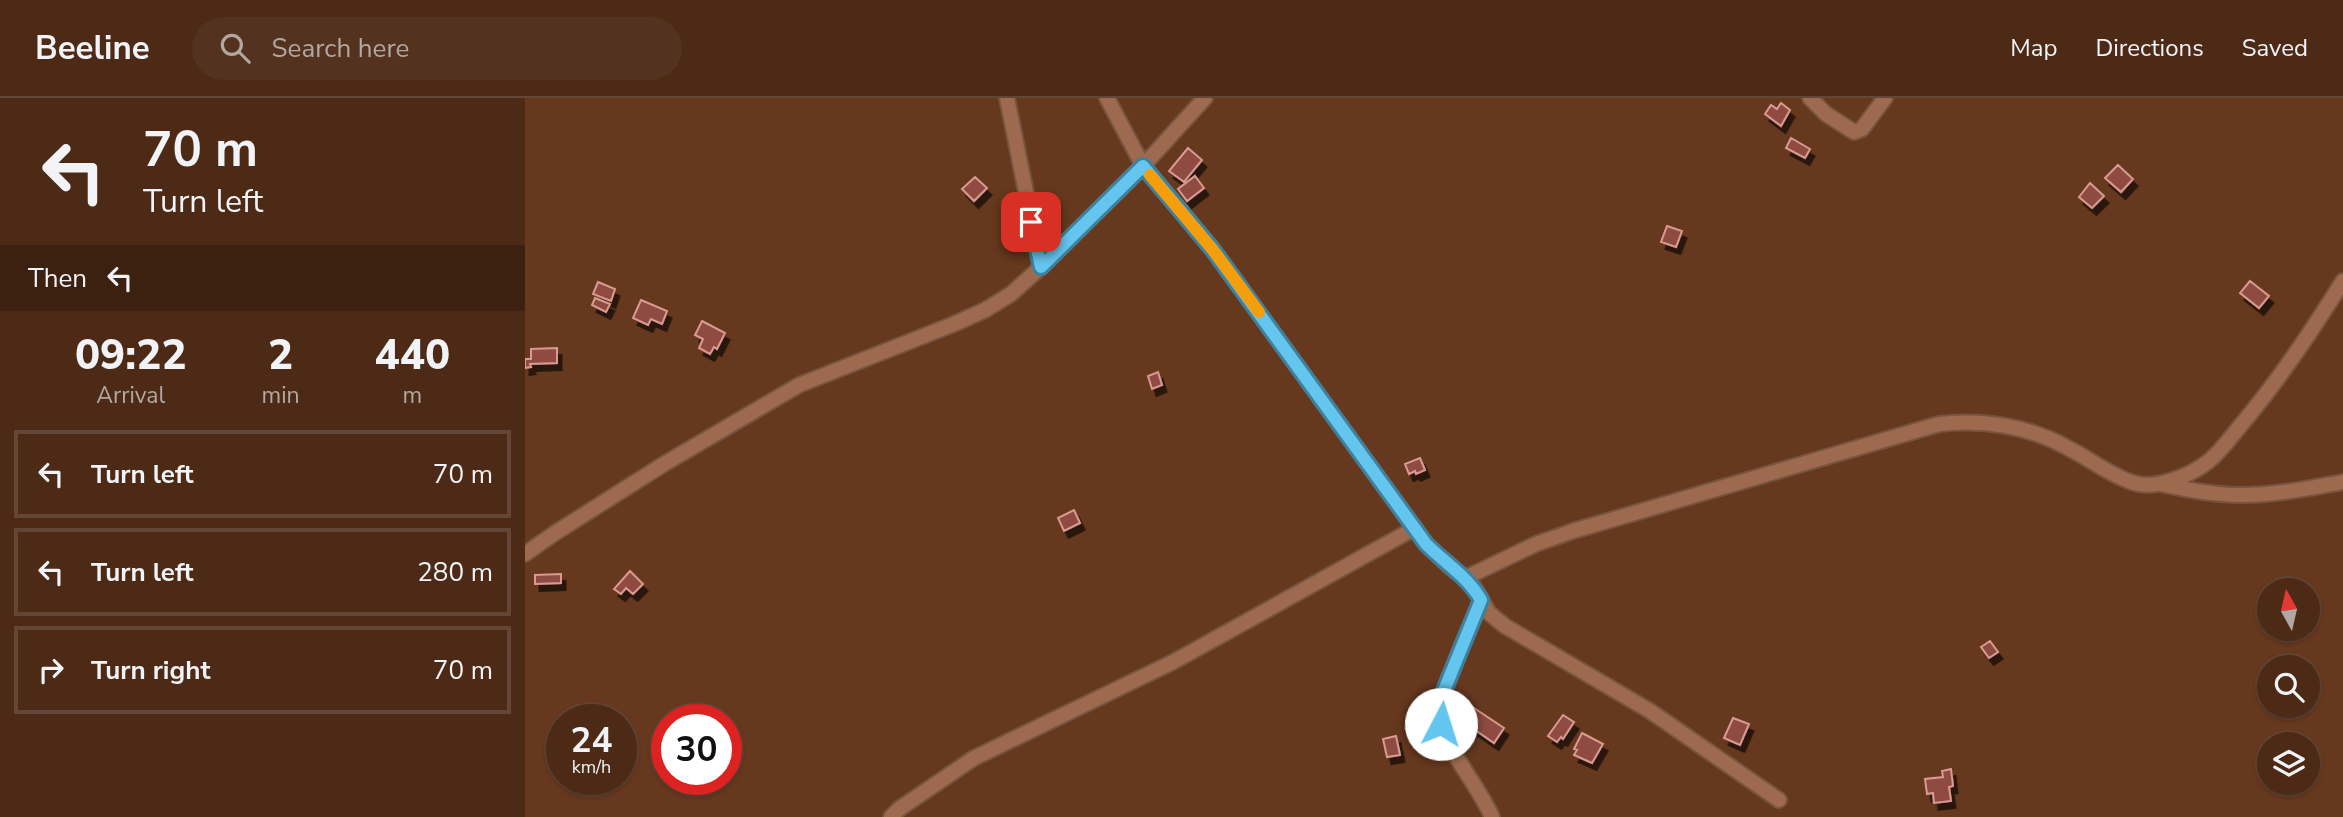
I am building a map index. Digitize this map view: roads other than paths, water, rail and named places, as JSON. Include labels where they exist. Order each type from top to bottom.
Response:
[{"type":"street","points":[[1007,98],[1041,267]]},
{"type":"street","points":[[1107,98],[1143,166],[1213,250],[1426,544],[1465,578],[1489,614],[1650,711],[1779,800]]},
{"type":"street","points":[[525,554],[664,464],[799,385],[985,310],[1011,293],[1143,166],[1205,98]]},
{"type":"street","points":[[1809,98],[1826,114],[1854,132],[1862,130],[1885,98]]},
{"type":"street","points":[[1465,578],[1536,544],[1573,531],[1939,424],[1991,423],[2029,431],[2065,445],[2126,480],[2148,485],[2159,484],[2196,469],[2226,445],[2269,391],[2343,281]]},
{"type":"street","points":[[2159,484],[2197,492],[2242,495],[2343,482]]},
{"type":"street","points":[[891,817],[974,758],[1174,662],[1415,528]]},
{"type":"street","points":[[1481,600],[1441,698],[1439,715],[1446,737],[1492,817]]}]
